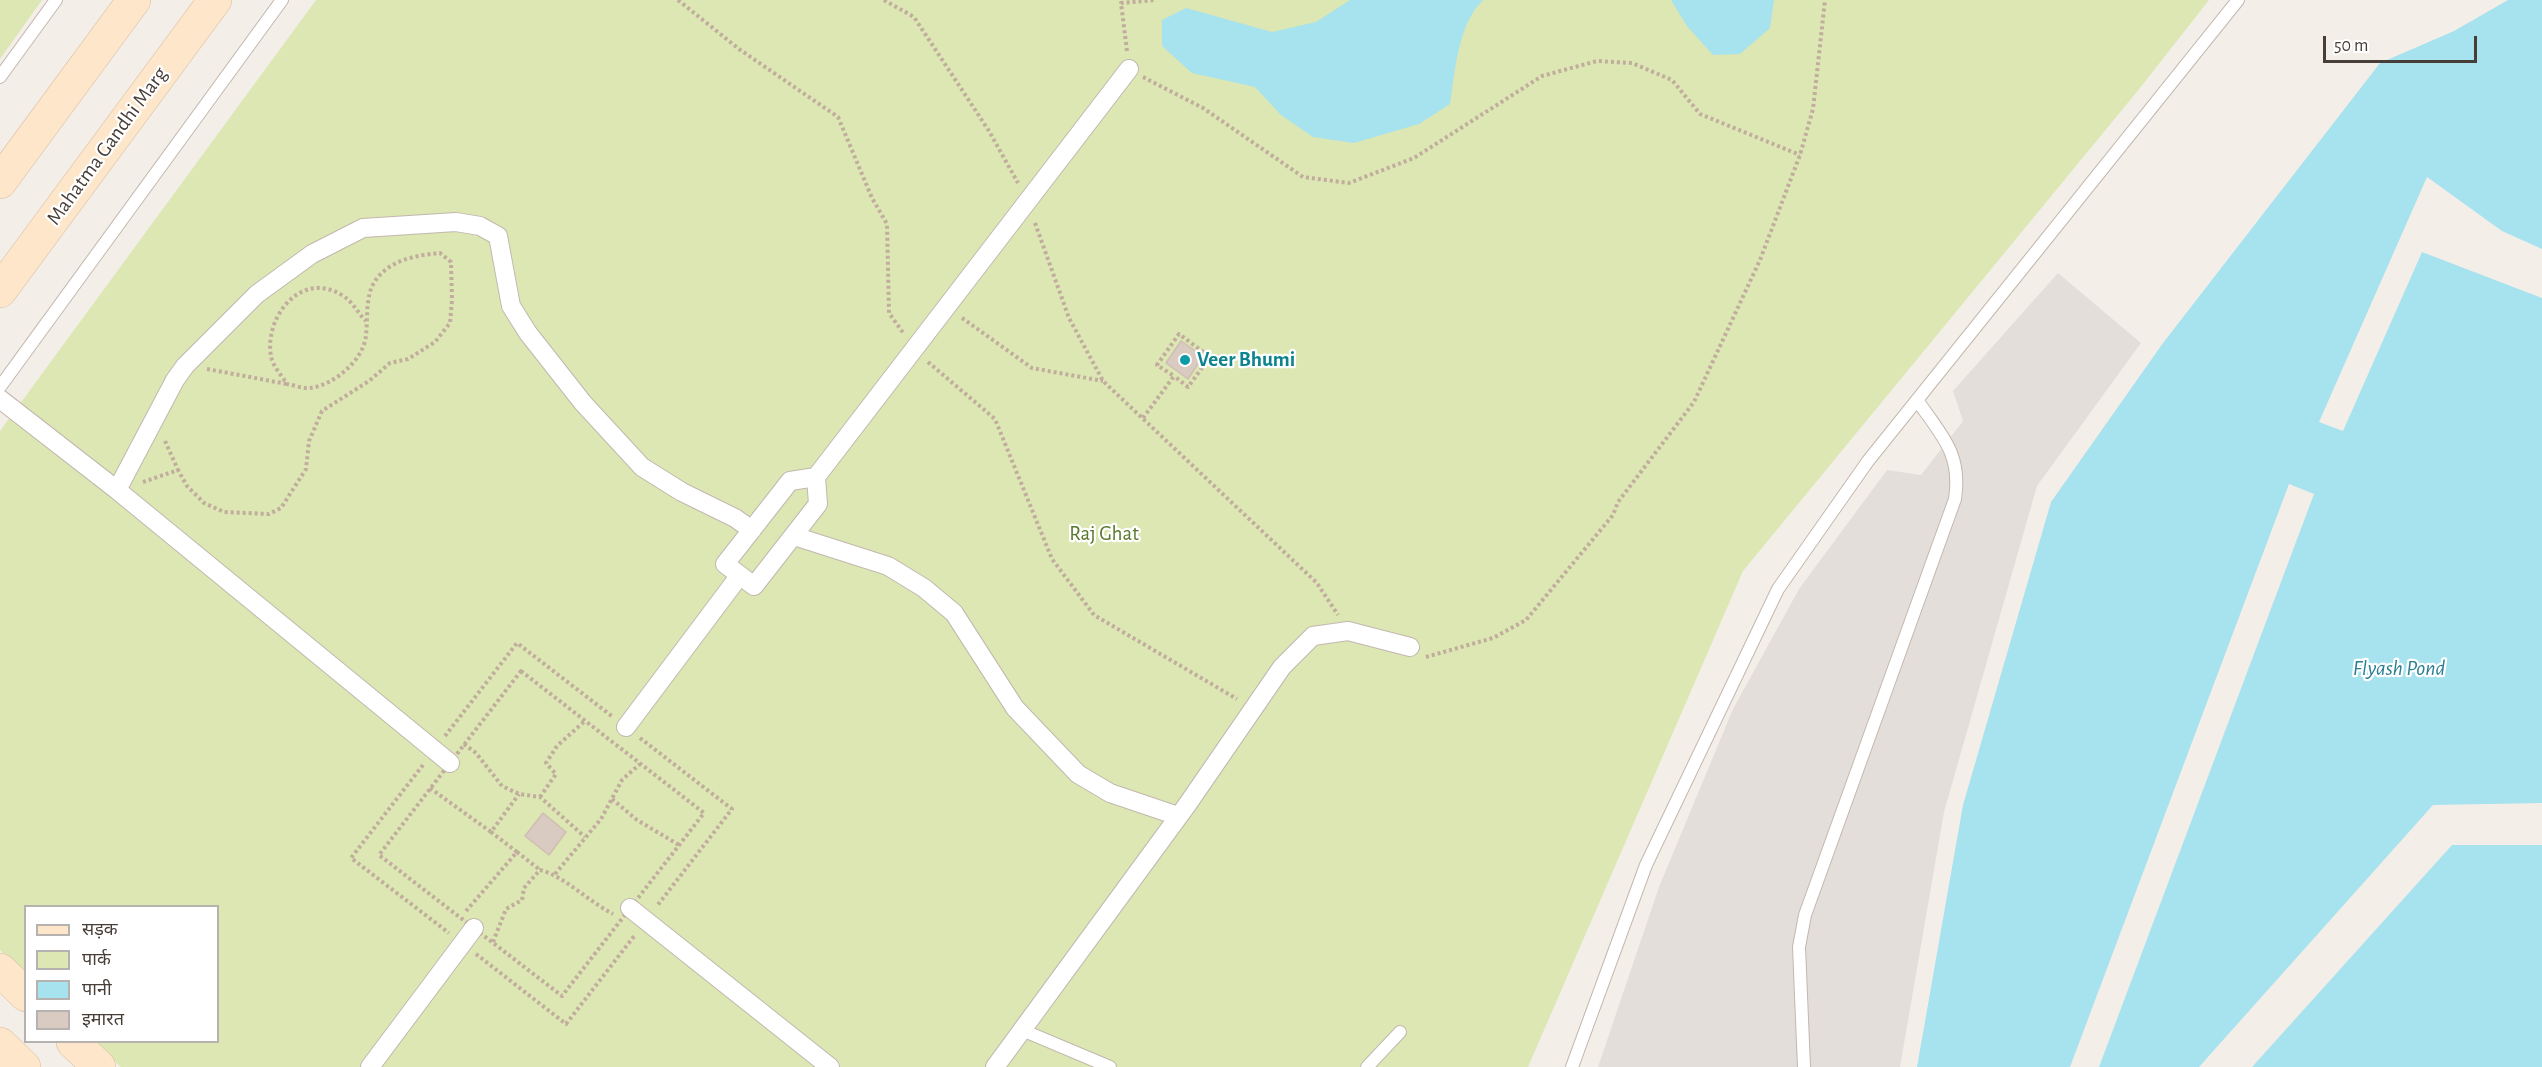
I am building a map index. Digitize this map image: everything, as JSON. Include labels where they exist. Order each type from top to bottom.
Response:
[{"type":"main road","points":[[0,182],[134,0]]},
{"type":"main road","name":"Mahatma Gandhi Marg","points":[[0,291],[215,0]]},
{"type":"main road","points":[[0,970],[24,993]]},
{"type":"main road","points":[[75,1043],[99,1067]]},
{"type":"main road","points":[[0,1044],[24,1067]]},
{"type":"street","points":[[816,477],[790,481],[725,564],[754,586],[818,504],[816,477],[1129,69]]},
{"type":"street","points":[[117,490],[175,380],[185,366],[256,294],[312,254],[363,228],[456,222],[480,226],[498,236],[511,306],[528,333],[583,403],[642,467],[682,492],[735,518],[752,530]]},
{"type":"street","points":[[0,399],[117,490],[450,763]]},
{"type":"street","points":[[794,536],[888,566],[924,588],[954,613],[1016,708],[1078,774],[1110,793],[1179,816]]},
{"type":"street","points":[[626,727],[740,575]]},
{"type":"street","points":[[995,1067],[1179,816],[1282,667],[1313,636],[1348,631],[1410,647]]},
{"type":"street","points":[[406,728],[440,742]]},
{"type":"street","points":[[406,728],[426,761]]},
{"type":"street","points":[[652,912],[675,943]]},
{"type":"street","points":[[626,913],[675,943],[831,1067]]},
{"type":"street","points":[[370,1067],[467,922]]},
{"type":"street","points":[[638,931],[675,943]]},
{"type":"lane","points":[[0,77],[56,0]]},
{"type":"lane","points":[[0,387],[282,0]]},
{"type":"lane","points":[[1572,1067],[1646,865],[1778,589],[1868,461],[2238,0]]},
{"type":"lane","points":[[1804,1067],[1799,947],[1805,915],[1955,499],[1957,471],[1952,451],[1917,400]]},
{"type":"lane","points":[[1022,1030],[1110,1067]]},
{"type":"lane","points":[[1367,1067],[1400,1032]]},
{"type":"path","points":[[678,0],[739,49],[838,117],[872,198],[887,224],[889,313],[914,349],[994,419],[1052,559],[1094,615],[1253,709]]},
{"type":"path","points":[[884,0],[915,16],[989,131],[1027,201],[1069,318],[1103,381],[1317,583],[1348,631]]},
{"type":"path","points":[[1155,0],[1119,1],[1129,69],[1203,108],[1303,177],[1349,183],[1414,158],[1542,76],[1597,61],[1632,63],[1672,80],[1700,114],[1800,155]]},
{"type":"path","points":[[1410,647],[1425,658],[1493,638],[1526,620],[1613,515],[1618,502],[1694,402],[1760,260],[1800,155],[1813,109],[1825,0]]},
{"type":"path","points":[[154,418],[187,486],[204,503],[224,512],[269,514],[281,508],[306,469],[309,441],[322,411],[369,381],[390,363],[408,359],[435,342],[450,323],[452,300],[450,262],[440,253],[421,255],[396,263],[375,281],[367,307],[366,336],[362,350],[345,372],[309,389],[185,366]]},
{"type":"path","points":[[287,384],[271,359],[269,334],[277,314],[294,296],[316,287],[339,293],[352,303],[366,321]]},
{"type":"path","points":[[946,307],[1032,368],[1103,381]]},
{"type":"path","points":[[1179,334],[1210,357],[1188,387],[1174,376],[1157,365],[1179,334]]},
{"type":"path","points":[[1143,418],[1174,376]]},
{"type":"path","points":[[117,490],[178,470]]},
{"type":"path","points":[[440,742],[517,643],[732,809],[652,912]]},
{"type":"path","points":[[521,671],[704,813],[562,996],[379,855],[464,744],[521,671]]},
{"type":"path","points":[[540,797],[556,774],[546,764],[557,746],[585,721]]},
{"type":"path","points":[[464,744],[476,753],[502,786],[519,794],[540,797],[585,837]]},
{"type":"path","points":[[555,874],[601,819],[622,780],[640,764]]},
{"type":"path","points":[[430,788],[540,870],[555,874],[579,894],[626,913]]},
{"type":"path","points":[[491,832],[519,794]]},
{"type":"path","points":[[612,799],[637,820],[679,844]]},
{"type":"path","points":[[467,922],[517,852]]},
{"type":"path","points":[[493,942],[506,909],[522,900],[524,888],[540,870]]},
{"type":"shaded area","points":[[2058,273],[2141,343],[2037,486],[1944,812],[1900,1067],[1598,1067],[1659,887],[1733,709],[1799,589],[1887,470],[1921,475],[1963,421],[1953,391]]},
{"type":"green space","points":[[0,0],[42,0],[0,59]]},
{"type":"green space","name":"Raj Ghat","points":[[316,0],[2209,0],[2140,88],[1743,571],[1528,1067],[121,1067],[95,1043],[219,1043],[219,905],[24,905],[24,974],[0,950],[0,431]]},
{"type":"water","points":[[1350,0],[1483,0],[1468,22],[1463,35],[1450,104],[1419,124],[1354,143],[1313,137],[1281,115],[1255,87],[1192,73],[1162,46],[1162,20],[1186,8],[1272,32],[1316,22]]},
{"type":"water","points":[[1671,0],[1774,0],[1770,28],[1740,54],[1713,55],[1687,26]]},
{"type":"water","name":"Flyash Pond","points":[[2508,0],[2542,0],[2542,249],[2502,231],[2427,177],[2319,422],[2343,431],[2422,252],[2542,298],[2542,803],[2433,805],[2199,1067],[2099,1067],[2314,494],[2289,484],[2070,1067],[1917,1067],[1963,805],[2051,502],[2163,343],[2380,63],[2454,31]]},
{"type":"water","points":[[2452,845],[2542,845],[2542,1067],[2252,1067]]},
{"type":"building","name":"Veer Bhumi","points":[[1181,341],[1203,356],[1188,379],[1166,363]]},
{"type":"building","points":[[543,813],[566,832],[549,855],[525,836]]},
{"type":"place","name":"Veer Bhumi","points":[[1185,360]]}]
